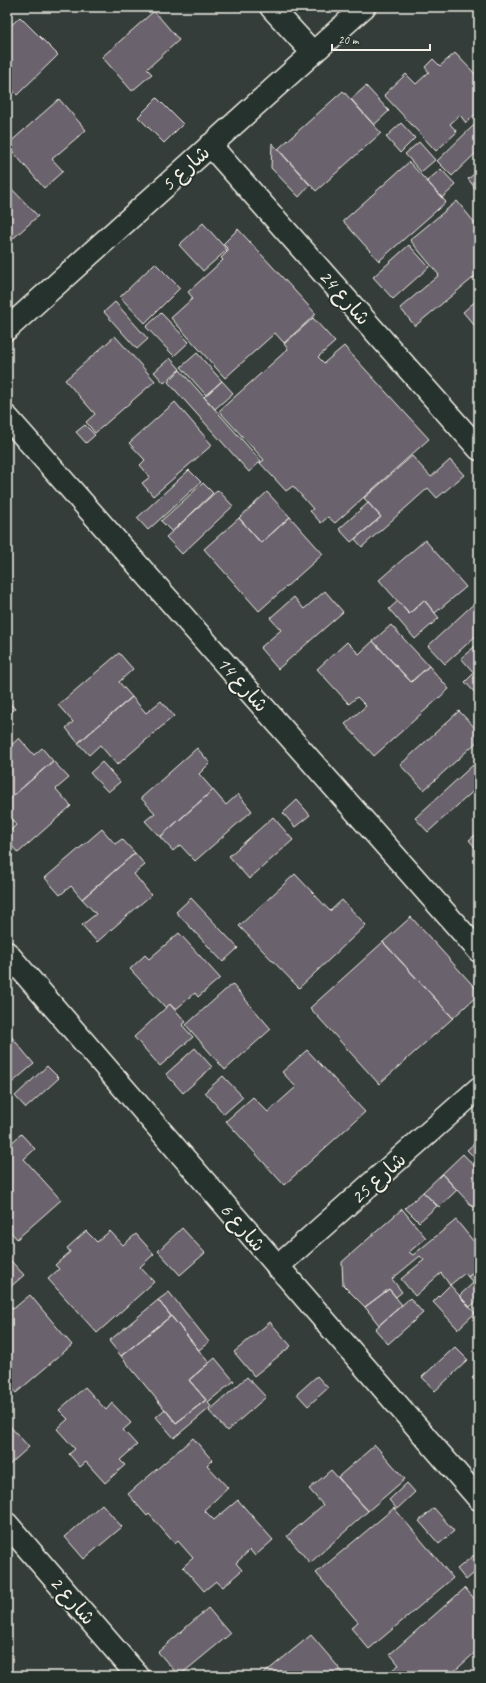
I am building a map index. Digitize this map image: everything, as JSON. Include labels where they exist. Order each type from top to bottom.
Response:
[{"type":"street","points":[[271,7],[313,53]]},
{"type":"street","name":"شارع 5","points":[[7,329],[364,7]]},
{"type":"street","name":"شارع 24","points":[[210,145],[479,449]]},
{"type":"street","name":"شارع 14","points":[[7,417],[479,951]]},
{"type":"street","name":"شارع 6","points":[[7,953],[479,1499]]},
{"type":"street","name":"شارع 25","points":[[277,1267],[479,1088]]},
{"type":"street","name":"شارع 2","points":[[7,1524],[138,1676]]},
{"type":"building","points":[[154,11],[179,40],[147,69],[152,74],[132,91],[102,57]]},
{"type":"building","points":[[20,17],[58,55],[17,95],[7,84],[7,29]]},
{"type":"building","points":[[455,53],[479,78],[479,111],[466,123],[460,115],[450,124],[457,132],[436,151],[384,95],[406,74],[416,84],[429,72],[425,67],[433,59],[440,66]]},
{"type":"building","points":[[366,86],[389,111],[374,125],[351,99]]},
{"type":"building","points":[[343,91],[381,133],[316,191],[278,149]]},
{"type":"building","points":[[157,98],[183,124],[164,143],[138,117]]},
{"type":"building","points":[[59,99],[86,130],[52,159],[63,171],[44,188],[7,145]]},
{"type":"building","points":[[401,123],[415,138],[400,153],[386,137]]},
{"type":"building","points":[[475,124],[479,128],[479,150],[452,176],[437,161]]},
{"type":"building","points":[[419,142],[435,160],[421,172],[405,154]]},
{"type":"building","points":[[272,143],[310,185],[299,197],[271,168]]},
{"type":"building","points":[[409,162],[446,202],[379,261],[343,221]]},
{"type":"building","points":[[441,169],[456,185],[442,198],[427,181]]},
{"type":"building","points":[[479,170],[479,193],[468,179]]},
{"type":"building","points":[[7,184],[38,216],[7,244]]},
{"type":"building","points":[[457,201],[479,228],[479,273],[415,326],[400,308],[439,275],[410,240]]},
{"type":"building","points":[[203,223],[227,250],[203,271],[179,245]]},
{"type":"building","points":[[238,229],[316,314],[284,343],[275,333],[225,378],[171,318],[193,298],[188,292],[223,260],[221,258],[229,250],[223,244]]},
{"type":"building","points":[[409,245],[429,267],[393,299],[373,277]]},
{"type":"building","points":[[155,263],[180,288],[145,323],[120,297]]},
{"type":"building","points":[[479,298],[479,331],[463,312]]},
{"type":"building","points":[[115,302],[148,339],[137,349],[104,312]]},
{"type":"building","points":[[161,313],[189,342],[174,356],[146,327]]},
{"type":"building","points":[[313,318],[335,342],[318,357],[324,363],[344,346],[429,439],[335,523],[328,517],[321,523],[310,511],[313,509],[293,486],[286,491],[260,463],[264,460],[219,411],[288,349],[284,344]]},
{"type":"building","points":[[115,336],[155,381],[95,433],[86,422],[95,414],[65,380]]},
{"type":"building","points":[[197,353],[222,381],[206,395],[181,367]]},
{"type":"building","points":[[170,358],[180,369],[164,383],[154,372]]},
{"type":"building","points":[[180,370],[261,461],[249,472],[168,382]]},
{"type":"building","points":[[222,381],[233,393],[215,409],[204,397]]},
{"type":"building","points":[[175,402],[212,445],[153,496],[142,483],[150,477],[140,465],[145,460],[129,443]]},
{"type":"building","points":[[85,425],[95,435],[86,443],[76,432]]},
{"type":"building","points":[[412,456],[431,477],[450,460],[464,475],[437,498],[428,488],[362,547],[355,539],[381,517],[364,498]]},
{"type":"building","points":[[189,470],[201,482],[148,530],[137,518]]},
{"type":"building","points":[[203,483],[213,493],[172,532],[161,521]]},
{"type":"building","points":[[218,490],[233,506],[182,554],[166,537]]},
{"type":"building","points":[[267,492],[290,517],[261,543],[239,518]]},
{"type":"building","points":[[368,503],[381,517],[351,542],[339,529]]},
{"type":"building","points":[[290,517],[323,554],[259,611],[204,549],[239,518],[261,543]]},
{"type":"building","points":[[425,540],[466,587],[435,613],[424,600],[409,614],[379,580]]},
{"type":"building","points":[[325,591],[343,612],[278,669],[260,648],[281,630],[270,618],[294,597],[304,609]]},
{"type":"building","points":[[479,599],[479,633],[445,664],[428,646]]},
{"type":"building","points":[[424,600],[439,618],[415,639],[389,609],[398,601],[409,614]]},
{"type":"building","points":[[391,625],[429,666],[411,682],[373,641]]},
{"type":"building","points":[[373,641],[411,682],[429,666],[449,689],[374,756],[345,724],[366,706],[357,697],[349,704],[317,669],[347,642],[359,654]]},
{"type":"building","points":[[479,643],[479,697],[465,682],[474,673],[461,658]]},
{"type":"building","points":[[119,653],[133,669],[119,682],[132,697],[78,743],[66,728],[73,722],[58,705]]},
{"type":"building","points":[[132,697],[146,713],[161,701],[174,716],[117,765],[100,745],[89,755],[78,743]]},
{"type":"building","points":[[7,700],[15,709],[7,716]]},
{"type":"building","points":[[459,711],[479,732],[479,740],[424,790],[400,765]]},
{"type":"building","points":[[19,738],[34,755],[42,748],[53,761],[7,801],[7,749]]},
{"type":"building","points":[[197,748],[210,763],[199,774],[213,790],[160,837],[145,821],[155,813],[141,798]]},
{"type":"building","points":[[53,761],[69,778],[56,789],[71,806],[18,853],[7,840],[7,834],[16,825],[7,814],[7,801]]},
{"type":"building","points":[[102,762],[120,782],[108,792],[90,773]]},
{"type":"building","points":[[473,765],[479,772],[479,786],[428,832],[415,818]]},
{"type":"building","points":[[213,790],[226,805],[238,794],[252,811],[195,861],[180,845],[173,851],[160,837]]},
{"type":"building","points":[[297,800],[310,815],[295,827],[283,813]]},
{"type":"building","points":[[273,817],[293,840],[249,879],[229,856]]},
{"type":"building","points":[[102,829],[115,844],[122,839],[135,853],[82,899],[71,886],[60,895],[45,878]]},
{"type":"building","points":[[479,832],[479,852],[469,840]]},
{"type":"building","points":[[135,853],[145,865],[134,874],[151,895],[97,942],[82,925],[96,914],[82,899]]},
{"type":"building","points":[[295,874],[330,911],[342,900],[366,925],[299,988],[239,926]]},
{"type":"building","points":[[191,898],[238,948],[223,962],[176,912]]},
{"type":"building","points":[[411,917],[479,992],[479,994],[453,1018],[383,942]]},
{"type":"building","points":[[179,933],[220,978],[198,997],[195,993],[175,1010],[170,1004],[166,1008],[130,969],[145,955],[149,959]]},
{"type":"building","points":[[383,942],[453,1018],[379,1084],[310,1008]]},
{"type":"building","points":[[232,984],[271,1029],[225,1070],[186,1025]]},
{"type":"building","points":[[170,1004],[186,1022],[182,1025],[193,1037],[160,1066],[134,1037]]},
{"type":"building","points":[[10,1035],[34,1064],[7,1087],[7,1038]]},
{"type":"building","points":[[195,1048],[212,1067],[183,1093],[166,1074]]},
{"type":"building","points":[[307,1050],[365,1112],[284,1185],[226,1121],[253,1097],[268,1112],[296,1087],[282,1072]]},
{"type":"building","points":[[47,1066],[59,1078],[26,1108],[15,1096]]},
{"type":"building","points":[[223,1076],[243,1097],[224,1114],[205,1092]]},
{"type":"building","points":[[21,1134],[35,1149],[24,1159],[61,1200],[17,1239],[7,1228],[7,1147]]},
{"type":"building","points":[[479,1139],[479,1162],[467,1150]]},
{"type":"building","points":[[463,1154],[479,1171],[479,1201],[473,1207],[442,1174]]},
{"type":"building","points":[[442,1174],[457,1190],[439,1207],[423,1192]]},
{"type":"building","points":[[423,1192],[437,1206],[419,1222],[405,1208]]},
{"type":"building","points":[[402,1209],[426,1238],[409,1252],[413,1255],[456,1220],[479,1248],[479,1267],[468,1277],[465,1273],[450,1285],[441,1273],[415,1296],[401,1279],[424,1260],[420,1256],[392,1279],[402,1292],[396,1297],[389,1289],[365,1307],[343,1285],[342,1262]]},
{"type":"building","points":[[182,1228],[205,1253],[180,1275],[158,1251]]},
{"type":"building","points":[[86,1231],[97,1242],[110,1231],[123,1245],[136,1234],[154,1254],[140,1267],[154,1282],[97,1333],[48,1279],[59,1269],[55,1265],[70,1252],[67,1248]]},
{"type":"building","points":[[11,1261],[24,1275],[7,1290],[7,1265]]},
{"type":"building","points":[[479,1267],[479,1289],[468,1277]]},
{"type":"building","points":[[473,1283],[479,1289],[479,1299],[470,1307],[459,1296]]},
{"type":"building","points":[[450,1285],[475,1313],[458,1329],[433,1302]]},
{"type":"building","points":[[389,1289],[402,1305],[379,1325],[365,1307]]},
{"type":"building","points":[[169,1292],[209,1342],[199,1350],[158,1300]]},
{"type":"building","points":[[30,1295],[72,1345],[16,1393],[7,1382],[7,1302],[13,1309]]},
{"type":"building","points":[[410,1298],[423,1313],[388,1344],[375,1329]]},
{"type":"building","points":[[158,1300],[171,1316],[121,1356],[109,1341]]},
{"type":"building","points":[[171,1316],[209,1363],[189,1380],[206,1400],[176,1423],[121,1356]]},
{"type":"building","points":[[270,1322],[291,1346],[254,1376],[234,1352]]},
{"type":"building","points":[[455,1347],[468,1360],[435,1391],[422,1377]]},
{"type":"building","points":[[215,1358],[234,1381],[208,1402],[211,1407],[174,1438],[156,1417],[165,1409],[176,1423],[206,1400],[189,1380]]},
{"type":"building","points":[[479,1371],[479,1385],[472,1378]]},
{"type":"building","points":[[317,1376],[328,1388],[308,1406],[297,1394]]},
{"type":"building","points":[[247,1377],[266,1397],[227,1431],[209,1411]]},
{"type":"building","points":[[85,1387],[106,1410],[112,1403],[131,1423],[123,1430],[137,1445],[120,1460],[125,1465],[105,1483],[86,1462],[80,1467],[69,1454],[75,1449],[57,1429],[68,1419],[59,1410]]},
{"type":"building","points":[[7,1423],[29,1447],[7,1467]]},
{"type":"building","points":[[193,1438],[212,1460],[207,1465],[228,1488],[204,1510],[214,1520],[238,1500],[273,1540],[255,1556],[250,1550],[236,1563],[242,1570],[223,1587],[216,1581],[204,1591],[183,1567],[193,1558],[178,1541],[175,1544],[149,1514],[147,1516],[128,1494]]},
{"type":"building","points":[[375,1445],[405,1479],[368,1511],[338,1477]]},
{"type":"building","points":[[331,1470],[368,1511],[310,1563],[287,1536],[323,1505],[309,1489]]},
{"type":"building","points":[[407,1483],[415,1492],[397,1509],[389,1500]]},
{"type":"building","points":[[102,1504],[122,1527],[84,1559],[65,1537]]},
{"type":"building","points":[[394,1508],[453,1578],[369,1649],[351,1628],[358,1622],[316,1573]]},
{"type":"building","points":[[434,1508],[454,1531],[439,1544],[419,1521]]},
{"type":"building","points":[[474,1555],[479,1562],[479,1569],[466,1580],[457,1569]]},
{"type":"building","points":[[465,1588],[479,1604],[479,1649],[449,1676],[397,1676],[392,1670],[399,1665],[390,1654]]},
{"type":"building","points":[[208,1608],[230,1634],[179,1676],[158,1652]]},
{"type":"building","points":[[311,1635],[346,1676],[261,1676]]}]
